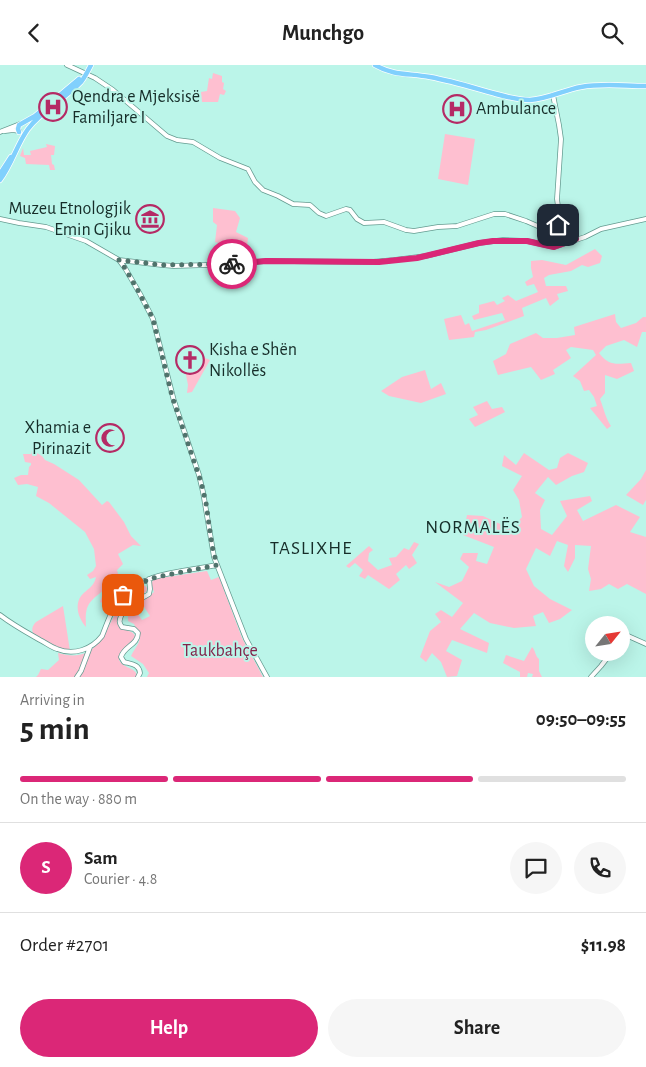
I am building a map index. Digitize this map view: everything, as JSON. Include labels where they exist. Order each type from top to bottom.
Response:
[{"type":"main road","points":[[0,180],[27,131],[40,115],[77,85],[86,73],[89,65]]},
{"type":"main road","points":[[374,65],[394,73],[429,77],[518,99],[531,100],[595,85],[646,85]]},
{"type":"main road","points":[[0,174],[19,141],[18,128],[21,124],[35,116],[86,73]]},
{"type":"main road","points":[[21,124],[26,125],[27,131]]},
{"type":"main road","points":[[19,132],[27,131]]},
{"type":"street","points":[[67,65],[86,73],[116,93],[167,136],[177,140],[193,142],[220,158],[248,169],[260,188],[292,204],[310,205],[322,215],[329,215],[348,209],[357,219],[364,223],[387,223],[410,231],[457,226],[486,216],[510,215],[553,233],[576,239]]},
{"type":"street","points":[[553,95],[561,139],[557,199],[560,221],[553,233]]},
{"type":"street","points":[[19,132],[10,130],[0,133],[21,124]]},
{"type":"street","points":[[0,219],[46,227],[86,241],[119,260],[125,268],[153,319],[172,396],[202,487],[217,565],[246,639],[267,677]]},
{"type":"street","points":[[119,260],[162,265],[239,264],[266,261],[379,262],[417,258],[493,241],[527,241],[554,247],[585,237],[601,229],[646,219]]},
{"type":"street","points":[[0,615],[16,627],[57,649],[73,652],[80,651],[95,644],[102,635],[118,601],[142,582],[166,574],[217,565]]},
{"type":"street","points":[[138,677],[140,673],[138,667],[124,662],[121,657],[123,652],[136,640],[138,633],[134,629],[122,627],[120,621],[127,605],[149,593],[149,579]]},
{"type":"street","points":[[630,637],[646,644]]},
{"type":"street","points":[[77,677],[90,647]]},
{"type":"street","points":[[591,677],[604,661]]},
{"type":"green space","points":[[213,73],[222,76],[223,89],[226,91],[224,95],[220,94],[218,102],[202,102],[201,92],[207,91],[209,78],[212,79]]},
{"type":"green space","points":[[445,134],[475,139],[468,185],[438,179]]},
{"type":"green space","points":[[46,144],[55,146],[54,155],[51,155],[55,170],[50,170],[49,165],[26,164],[25,158],[20,156],[23,148],[24,155],[31,155],[30,151],[47,147]]},
{"type":"green space","points":[[213,208],[235,211],[240,218],[236,232],[248,238],[247,246],[239,245],[238,253],[231,252],[231,247],[215,242],[217,225],[213,222]]},
{"type":"green space","points":[[595,249],[602,256],[600,263],[588,267],[582,265],[571,271],[549,275],[544,278],[546,286],[566,286],[568,291],[557,294],[559,299],[550,306],[546,298],[522,308],[524,316],[486,330],[475,332],[474,337],[449,340],[444,319],[461,315],[465,325],[469,323],[472,331],[505,320],[502,313],[474,320],[472,316],[479,313],[479,305],[494,301],[497,305],[505,301],[502,298],[508,295],[516,301],[538,292],[534,284],[527,286],[525,282],[533,277],[531,261],[542,260],[566,265]]},
{"type":"green space","points":[[615,314],[616,322],[621,328],[646,317],[646,332],[642,332],[637,347],[624,340],[606,346],[599,353],[610,362],[617,364],[631,363],[634,371],[617,379],[605,375],[605,393],[600,399],[611,426],[607,429],[590,408],[597,406],[594,397],[589,390],[584,391],[580,381],[573,376],[596,355],[593,350],[571,347],[566,350],[571,358],[553,370],[555,374],[541,380],[531,367],[498,375],[493,361],[506,354],[510,344],[536,333],[543,338],[575,335],[574,327]]},
{"type":"green space","points":[[195,354],[210,360],[192,392],[187,393],[188,385],[185,370],[195,363]]},
{"type":"green space","points":[[425,370],[431,389],[441,383],[446,394],[421,403],[389,396],[381,391],[402,377]]},
{"type":"green space","points":[[487,401],[492,409],[502,407],[505,412],[475,427],[469,419],[478,415],[473,407]]},
{"type":"green space","points":[[32,450],[79,480],[102,505],[107,501],[109,502],[124,522],[131,536],[141,546],[133,545],[118,554],[123,564],[117,570],[124,587],[113,591],[105,589],[111,592],[106,604],[100,602],[104,590],[94,598],[88,605],[86,627],[79,616],[78,604],[81,596],[92,586],[96,577],[90,579],[87,575],[96,566],[94,549],[85,532],[49,503],[36,496],[38,487],[27,484],[18,485],[14,478],[28,475],[31,465],[31,463],[25,462],[23,454],[31,454]]},
{"type":"green space","points":[[524,453],[549,470],[557,468],[560,458],[568,453],[588,463],[584,472],[556,485],[548,477],[535,493],[545,500],[540,510],[541,529],[552,535],[567,516],[560,501],[590,496],[592,501],[577,510],[583,521],[616,505],[640,517],[630,532],[646,537],[646,594],[627,584],[618,589],[609,584],[601,589],[589,591],[591,579],[588,569],[591,546],[575,545],[575,558],[568,572],[564,566],[568,545],[557,541],[550,556],[536,548],[526,569],[534,586],[550,599],[572,610],[560,619],[549,623],[543,612],[533,616],[536,626],[514,628],[490,623],[474,613],[460,629],[489,643],[487,653],[452,640],[446,651],[462,660],[457,676],[447,677],[441,662],[432,653],[426,662],[420,657],[430,631],[441,622],[435,614],[441,610],[452,617],[463,603],[435,582],[449,587],[462,581],[469,567],[460,559],[463,553],[478,553],[476,561],[487,564],[494,547],[463,535],[467,515],[483,516],[511,529],[522,517],[519,500],[513,490],[522,476],[502,466],[504,455],[516,465]]},
{"type":"green space","points":[[646,470],[646,500],[643,505],[626,495],[641,479]]},
{"type":"green space","points":[[414,542],[419,544],[412,555],[417,563],[409,569],[406,565],[396,574],[400,580],[389,589],[368,575],[365,579],[359,576],[363,570],[355,563],[349,568],[346,566],[369,546],[373,550],[369,553],[368,561],[378,570],[392,565],[389,558],[396,557],[404,548],[409,550]]},
{"type":"green space","name":"Taukbahçe","points":[[207,571],[211,580],[219,577],[242,638],[263,677],[147,677],[149,673],[143,664],[131,656],[139,641],[139,635],[134,624],[128,621],[128,609],[132,606],[142,620],[150,616],[140,601],[154,592],[153,579]]},
{"type":"green space","points":[[143,585],[147,588],[146,592],[124,606],[117,623],[120,628],[135,635],[136,638],[120,653],[119,660],[133,670],[137,677],[36,677],[41,669],[48,670],[59,660],[58,653],[76,655],[89,651],[99,642],[121,604],[130,593]]},
{"type":"green space","points":[[63,606],[70,651],[59,648],[34,635],[32,631],[36,622]]},
{"type":"green space","points":[[532,647],[539,659],[539,671],[542,677],[532,677],[533,674],[528,673],[527,677],[520,677],[520,672],[503,663],[506,655],[524,661]]},
{"type":"way so far","points":[[123,595],[142,582],[156,577],[217,565],[201,482],[172,396],[153,319],[119,260],[162,265],[232,264]]},
{"type":"place","name":"Qendra e Mjeksisë Familjare I","points":[[53,107]]},
{"type":"place","name":"Ambulance","points":[[457,109]]},
{"type":"place","name":"Muzeu Etnologjik Emin Gjiku","points":[[150,219]]},
{"type":"place","name":"Kisha e Shën Nikollës","points":[[190,360]]},
{"type":"place","name":"Xhamia e Pirinazit","points":[[110,438]]},
{"type":"district","name":"NORMALËS","points":[[473,527]]},
{"type":"district","name":"TASLIXHE","points":[[311,548]]},
{"type":"route","points":[[232,264],[266,261],[394,261],[417,258],[493,241],[520,240],[554,247],[576,239],[553,233],[558,225]]}]
